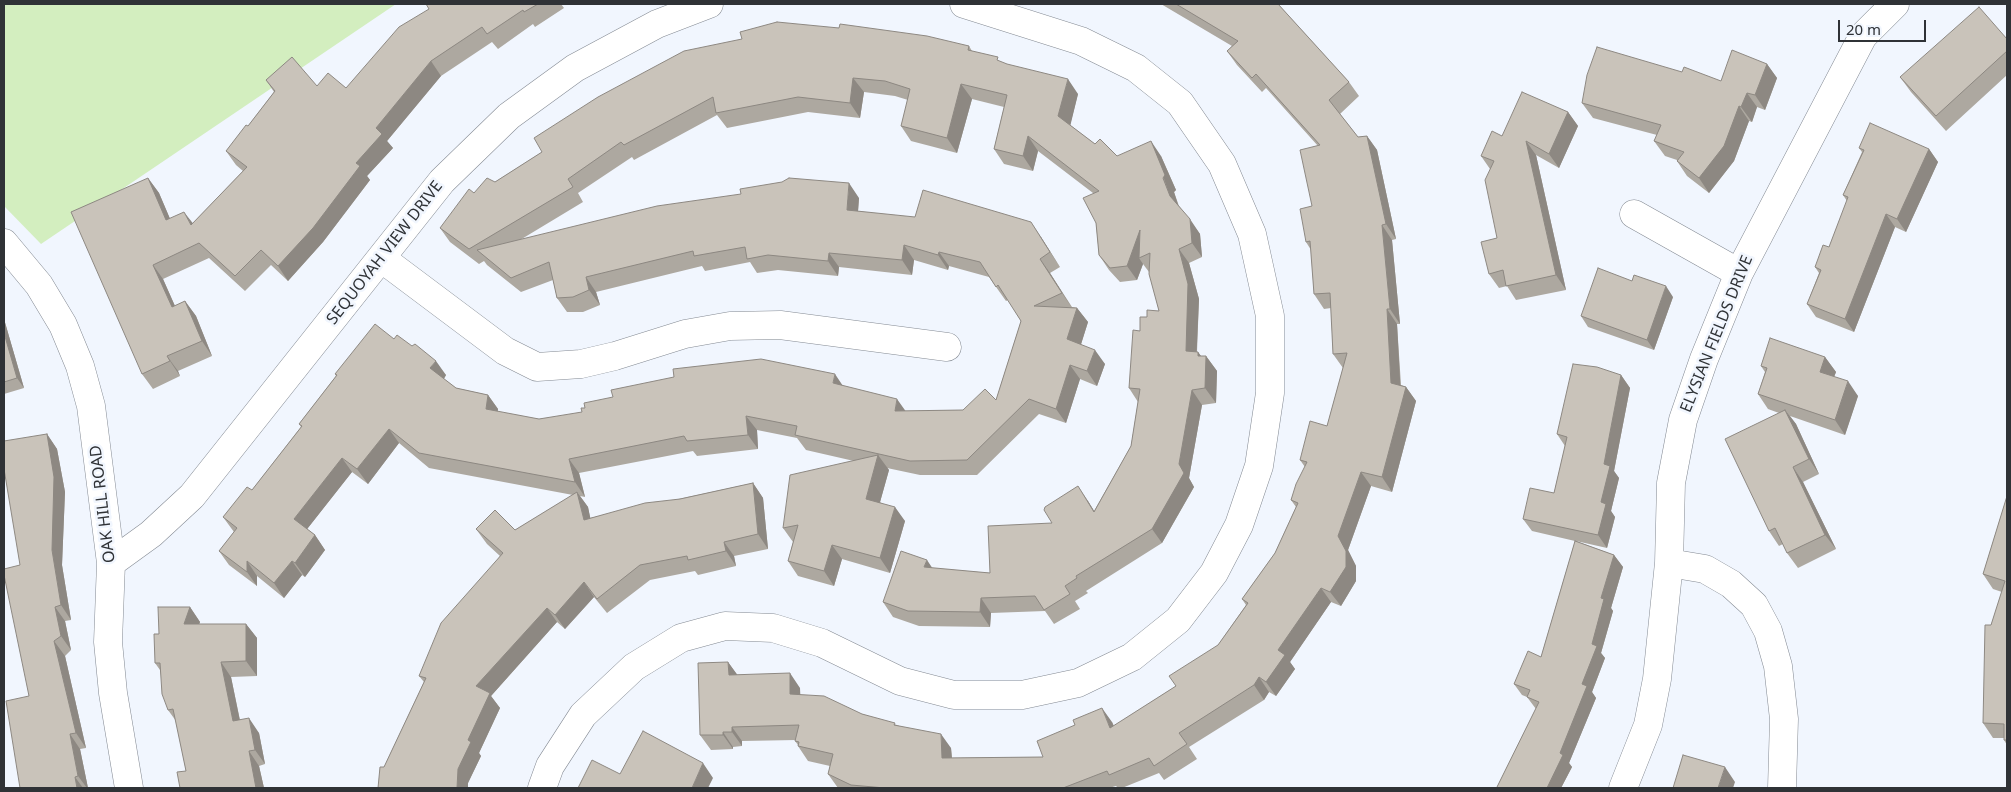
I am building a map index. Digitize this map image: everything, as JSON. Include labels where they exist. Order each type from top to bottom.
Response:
[{"type":"street","name":"SEQUOYAH VIEW DRIVE","points":[[111,563],[151,534],[192,496],[442,181],[509,116],[575,68],[657,24],[709,4]]},
{"type":"street","points":[[542,788],[550,766],[584,714],[634,667],[680,638],[725,626],[774,628],[822,643],[900,681],[954,695],[1022,695],[1078,682],[1132,657],[1178,620],[1214,573],[1239,525],[1259,466],[1270,393],[1268,307],[1252,234],[1222,164],[1180,103],[1136,68],[1081,41],[964,4]]},
{"type":"street","name":"ELYSIAN FIELDS DRIVE","points":[[1623,788],[1648,725],[1657,679],[1669,563],[1671,483],[1683,420],[1704,359],[1740,272],[1863,36],[1895,4]]},
{"type":"street","points":[[1634,214],[1740,272]]},
{"type":"street","name":"OAK HILL ROAD","points":[[4,243],[39,285],[63,325],[80,366],[91,406],[111,563],[108,642],[112,693],[129,788]]},
{"type":"street","points":[[381,258],[505,352],[537,367],[582,364],[615,356],[685,334],[730,326],[780,325],[947,347]]},
{"type":"street","points":[[1669,563],[1705,569],[1731,584],[1754,605],[1768,631],[1778,666],[1784,719],[1782,788]]},
{"type":"green space","points":[[4,4],[396,4],[41,244],[4,206]]},
{"type":"building","points":[[426,4],[538,4],[524,12],[523,10],[487,34],[482,27],[431,61],[376,128],[382,134],[356,163],[360,166],[313,228],[278,266],[261,250],[235,276],[199,243],[153,265],[172,307],[185,301],[202,341],[167,356],[170,361],[142,374],[71,212],[148,178],[166,220],[184,212],[191,225],[247,167],[226,151],[275,91],[266,80],[292,57],[317,86],[328,73],[346,88],[399,27],[429,9]]},
{"type":"building","points":[[1176,4],[1278,4],[1349,82],[1329,100],[1358,137],[1367,136],[1386,224],[1382,225],[1390,309],[1387,309],[1391,383],[1406,387],[1382,477],[1361,472],[1338,536],[1346,551],[1346,567],[1330,592],[1321,588],[1278,650],[1285,655],[1266,682],[1259,677],[1254,685],[1179,733],[1187,744],[1154,766],[1149,758],[1109,775],[1107,771],[1063,788],[885,788],[851,785],[828,774],[833,754],[798,746],[799,742],[795,741],[799,725],[732,727],[732,732],[723,732],[723,735],[700,735],[698,663],[728,662],[729,675],[790,673],[790,694],[824,696],[862,714],[895,723],[894,725],[941,734],[942,758],[1043,757],[1037,741],[1075,725],[1073,720],[1102,708],[1110,728],[1176,686],[1169,676],[1218,645],[1248,603],[1242,599],[1275,553],[1298,503],[1291,500],[1296,484],[1307,462],[1300,460],[1310,421],[1327,426],[1347,353],[1333,354],[1330,293],[1314,294],[1310,241],[1306,242],[1300,209],[1312,206],[1300,150],[1320,145],[1256,74],[1252,78],[1227,51],[1238,41]]},
{"type":"building","points":[[1979,7],[2007,39],[2007,51],[1936,116],[1900,77]]},
{"type":"building","points":[[777,22],[839,28],[840,24],[927,36],[969,46],[968,50],[998,57],[997,60],[1007,64],[1068,79],[1058,116],[1095,144],[1100,139],[1117,156],[1151,141],[1165,175],[1163,178],[1170,196],[1190,219],[1192,243],[1179,249],[1188,284],[1186,351],[1198,352],[1198,356],[1206,356],[1205,388],[1192,390],[1179,464],[1184,473],[1152,529],[1076,576],[1077,578],[1065,586],[1070,594],[1044,610],[1035,596],[981,598],[980,612],[908,611],[883,602],[901,551],[927,560],[924,567],[990,573],[988,526],[1052,523],[1044,510],[1045,507],[1078,486],[1094,512],[1131,446],[1140,389],[1129,388],[1133,330],[1140,331],[1140,317],[1147,317],[1147,310],[1159,311],[1149,274],[1150,253],[1139,258],[1140,230],[1127,266],[1110,268],[1099,255],[1096,223],[1083,198],[1099,191],[1028,136],[1023,156],[994,149],[1007,95],[961,84],[947,138],[901,126],[910,89],[885,81],[853,78],[850,103],[798,97],[716,113],[713,97],[624,145],[621,142],[568,179],[573,187],[469,249],[440,228],[469,189],[474,193],[487,178],[495,182],[542,152],[534,138],[598,97],[684,51],[742,39],[740,32]]},
{"type":"building","points":[[1597,47],[1682,72],[1684,67],[1721,81],[1732,50],[1767,64],[1755,95],[1747,93],[1741,107],[1739,106],[1724,146],[1699,178],[1677,161],[1684,152],[1654,141],[1661,125],[1582,103],[1587,75]]},
{"type":"building","points":[[1522,92],[1568,112],[1549,154],[1526,141],[1556,275],[1506,286],[1503,270],[1489,274],[1481,242],[1497,238],[1485,180],[1494,161],[1481,156],[1492,131],[1502,136]]},
{"type":"building","points":[[1870,123],[1929,149],[1897,219],[1886,214],[1845,319],[1807,304],[1821,270],[1815,267],[1823,245],[1829,247],[1848,197],[1843,195],[1864,150],[1859,148]]},
{"type":"building","points":[[789,178],[849,183],[847,210],[915,217],[923,190],[1031,222],[1050,252],[1040,259],[1062,293],[1034,306],[1077,308],[1067,339],[1095,350],[1087,371],[1070,365],[1056,409],[1029,399],[967,460],[910,461],[795,435],[797,426],[746,416],[748,435],[687,441],[684,436],[569,459],[575,482],[419,453],[389,429],[357,469],[342,458],[294,519],[315,535],[295,563],[292,561],[274,583],[247,561],[247,572],[219,551],[237,528],[223,517],[247,487],[252,490],[302,426],[299,424],[337,375],[335,374],[375,324],[394,339],[397,335],[412,346],[415,344],[436,361],[430,368],[456,388],[488,395],[486,409],[539,419],[582,412],[581,408],[585,408],[584,403],[613,397],[611,390],[674,377],[673,369],[761,359],[835,374],[833,383],[897,399],[895,411],[963,410],[985,389],[996,400],[1021,321],[998,285],[996,287],[980,262],[939,252],[938,255],[904,245],[902,260],[829,253],[828,261],[768,255],[747,259],[745,247],[694,256],[693,251],[586,277],[589,290],[573,297],[557,298],[549,262],[511,278],[477,250],[657,206],[741,194],[740,189],[782,182]]},
{"type":"building","points":[[1598,268],[1632,281],[1634,275],[1666,286],[1647,340],[1581,316]]},
{"type":"building","points":[[4,333],[17,378],[4,382]]},
{"type":"building","points":[[1770,338],[1825,357],[1820,372],[1848,381],[1835,420],[1758,394],[1767,368],[1761,366]]},
{"type":"building","points":[[1573,364],[1597,367],[1621,375],[1604,464],[1610,466],[1601,502],[1606,504],[1598,535],[1523,519],[1530,488],[1554,493],[1567,437],[1557,434]]},
{"type":"building","points":[[1785,410],[1809,459],[1793,467],[1825,535],[1787,553],[1775,528],[1769,531],[1725,439]]},
{"type":"building","points":[[47,434],[54,477],[52,550],[61,605],[55,607],[61,636],[54,641],[76,733],[70,734],[78,776],[75,777],[77,788],[20,788],[6,701],[29,696],[4,575],[4,569],[20,565],[4,469],[4,441]]},
{"type":"building","points":[[878,455],[866,499],[895,507],[880,558],[832,545],[824,571],[788,561],[798,525],[783,528],[790,475]]},
{"type":"building","points":[[753,483],[758,534],[724,542],[726,551],[688,560],[687,556],[640,565],[597,599],[584,582],[555,615],[547,608],[476,686],[490,693],[468,740],[471,742],[458,769],[457,788],[378,788],[380,767],[384,767],[426,678],[419,676],[441,623],[503,553],[476,529],[495,510],[515,530],[577,492],[584,520],[645,503],[680,499]]},
{"type":"building","points":[[2007,496],[2007,740],[2004,740],[2004,724],[1983,723],[1985,625],[1991,625],[2005,581],[1983,574]]},
{"type":"building","points":[[1575,541],[1614,555],[1601,598],[1604,599],[1592,644],[1597,646],[1582,684],[1587,686],[1560,753],[1563,755],[1547,788],[1498,788],[1539,702],[1527,697],[1530,690],[1514,684],[1528,651],[1541,657]]},
{"type":"building","points":[[158,607],[190,607],[184,624],[246,624],[246,661],[221,662],[233,721],[249,718],[255,750],[249,751],[256,788],[180,788],[177,772],[186,771],[173,709],[168,710],[162,694],[160,663],[155,663],[154,634],[159,634]]},
{"type":"building","points":[[643,731],[703,763],[692,788],[578,788],[592,760],[620,774]]},
{"type":"building","points":[[1683,755],[1725,767],[1718,788],[1673,788]]}]
